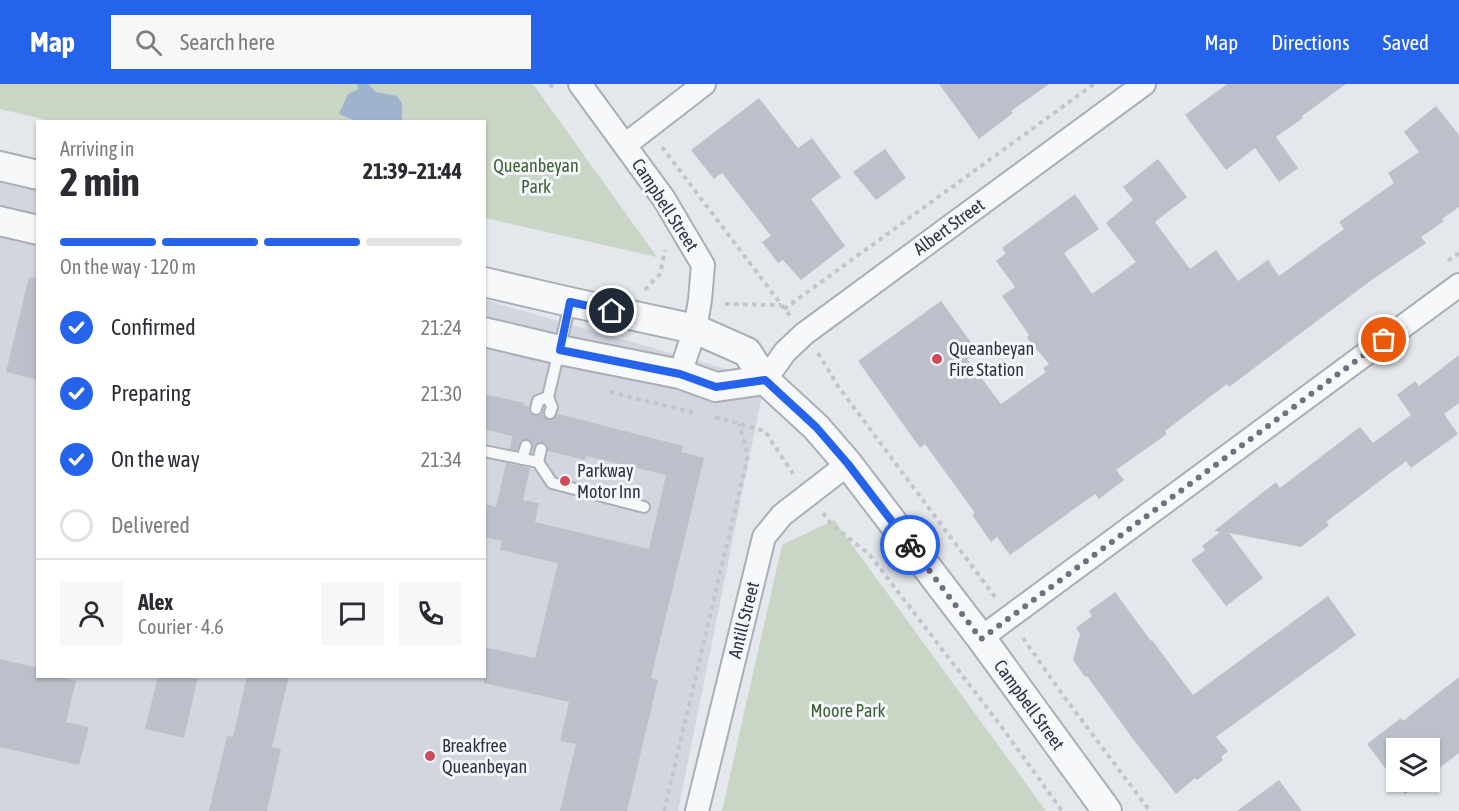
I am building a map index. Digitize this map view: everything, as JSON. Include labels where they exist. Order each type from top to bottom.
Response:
[{"type":"street","name":"Campbell Street","points":[[580,84],[664,199],[703,265],[695,329],[680,374]]},
{"type":"street","points":[[625,145],[704,84]]},
{"type":"street","name":"Albert Street","points":[[765,380],[785,352],[804,334],[1143,84]]},
{"type":"street","points":[[0,166],[36,175]]},
{"type":"street","points":[[0,221],[36,230]]},
{"type":"street","name":"Campbell Street","points":[[486,282],[695,329],[747,352],[765,380],[816,427],[848,464],[981,639],[1107,811]]},
{"type":"street","points":[[981,639],[1459,285]]},
{"type":"street","points":[[486,332],[680,374],[716,387],[765,380]]},
{"type":"street","name":"Antill Street","points":[[697,811],[764,537],[782,515],[848,464]]},
{"type":"lane","points":[[550,413],[552,407],[548,397],[570,302]]},
{"type":"lane","points":[[536,409],[538,401],[548,397]]},
{"type":"lane","points":[[522,459],[526,446]]},
{"type":"lane","points":[[538,462],[541,449]]},
{"type":"lane","points":[[486,451],[538,462],[552,483],[644,507]]},
{"type":"path","points":[[550,84],[556,93]]},
{"type":"path","name":"Albert Street","points":[[784,309],[1094,84]]},
{"type":"path","points":[[646,128],[657,139],[816,350],[838,386],[1150,811]]},
{"type":"path","points":[[642,292],[660,274],[665,249],[662,242]]},
{"type":"path","points":[[599,389],[704,415]]},
{"type":"path","points":[[715,417],[765,431],[791,471],[832,525],[869,554],[1001,726],[1062,811]]},
{"type":"path","points":[[664,811],[747,455],[738,423]]},
{"type":"shaded area","points":[[0,161],[36,171],[36,678],[486,678],[486,300],[765,380],[678,811],[0,811]]},
{"type":"green space","name":"Queanbeyan Park","points":[[0,84],[533,84],[657,257],[486,218],[486,120],[47,120],[0,109]]},
{"type":"green space","name":"Moore Park","points":[[834,520],[1046,811],[722,811],[782,545]]},
{"type":"water","points":[[357,84],[368,84],[376,92],[397,96],[402,103],[402,120],[354,120],[339,114],[348,94],[359,89]]},
{"type":"building","points":[[939,84],[1049,84],[1011,111],[1013,113],[979,139]]},
{"type":"building","points":[[1227,84],[1346,84],[1276,137],[1298,168],[1279,182],[1255,148],[1226,170],[1185,115]]},
{"type":"building","points":[[759,98],[798,148],[812,138],[841,177],[811,199],[845,246],[801,280],[783,260],[778,263],[762,242],[771,236],[722,173],[714,179],[691,150]]},
{"type":"building","points":[[1436,106],[1459,135],[1459,207],[1421,237],[1426,243],[1373,279],[1229,387],[1227,384],[1165,431],[1167,434],[1116,470],[1124,480],[1099,499],[1095,494],[1010,555],[997,537],[991,542],[972,515],[975,513],[925,444],[920,448],[858,361],[941,301],[978,352],[967,359],[1001,404],[1046,372],[1043,368],[1049,364],[1027,338],[1029,335],[1002,296],[1015,287],[996,261],[1006,253],[1002,248],[1075,194],[1099,229],[1064,253],[1092,294],[1136,262],[1106,223],[1133,200],[1123,187],[1158,159],[1187,197],[1155,222],[1190,269],[1216,250],[1238,281],[1268,260],[1279,276],[1344,229],[1339,222],[1394,183],[1388,173],[1419,152],[1404,132]]},
{"type":"building","points":[[885,149],[906,178],[876,200],[853,172]]},
{"type":"building","points":[[29,277],[36,278],[36,380],[6,372]]},
{"type":"building","points":[[1459,355],[1459,403],[1444,414],[1458,434],[1411,468],[1406,461],[1326,522],[1329,525],[1301,547],[1229,533],[1263,578],[1226,606],[1191,560],[1205,550],[1202,546],[1220,532],[1214,531],[1276,482],[1280,488],[1360,427],[1373,443],[1411,415],[1397,395],[1415,381],[1419,386]]},
{"type":"building","points":[[486,394],[524,403],[523,405],[529,407],[529,412],[534,416],[539,416],[543,412],[545,418],[551,420],[558,414],[683,446],[681,452],[704,458],[651,678],[658,680],[627,811],[560,811],[576,744],[560,741],[569,702],[484,683],[486,647],[535,658],[558,563],[500,550],[502,541],[486,537],[486,504],[496,507],[506,463],[530,468],[523,500],[539,503],[535,522],[649,549],[666,475],[586,456],[585,460],[548,451],[546,444],[542,442],[535,444],[532,453],[533,444],[528,439],[521,441],[517,450],[510,449],[512,436],[486,430]]},
{"type":"building","points":[[1115,592],[1193,695],[1328,596],[1356,635],[1216,737],[1228,751],[1221,757],[1223,760],[1197,780],[1195,778],[1176,794],[1073,660],[1080,634],[1076,628],[1092,616],[1089,611]]},
{"type":"building","points":[[0,659],[36,668],[36,678],[64,678],[76,681],[66,722],[89,727],[79,765],[0,747]]},
{"type":"building","points":[[1459,677],[1459,753],[1440,767],[1440,738],[1386,738],[1386,769],[1367,744],[1401,718],[1403,721]]},
{"type":"building","points":[[158,678],[198,678],[184,738],[145,729]]},
{"type":"building","points":[[247,678],[289,678],[272,747],[281,749],[267,811],[209,811],[227,736],[233,737]]},
{"type":"building","points":[[1279,780],[1302,811],[1237,811]]},
{"type":"way so far","points":[[910,545],[981,639],[1384,340]]},
{"type":"place","name":"Queanbeyan Fire Station","points":[[937,359]]},
{"type":"place","name":"Parkway Motor Inn","points":[[565,481]]},
{"type":"place","name":"Breakfree Queanbeyan","points":[[430,756]]},
{"type":"route","points":[[612,311],[570,302],[560,350],[680,374],[716,387],[765,380],[816,427],[848,464],[910,545]]}]
